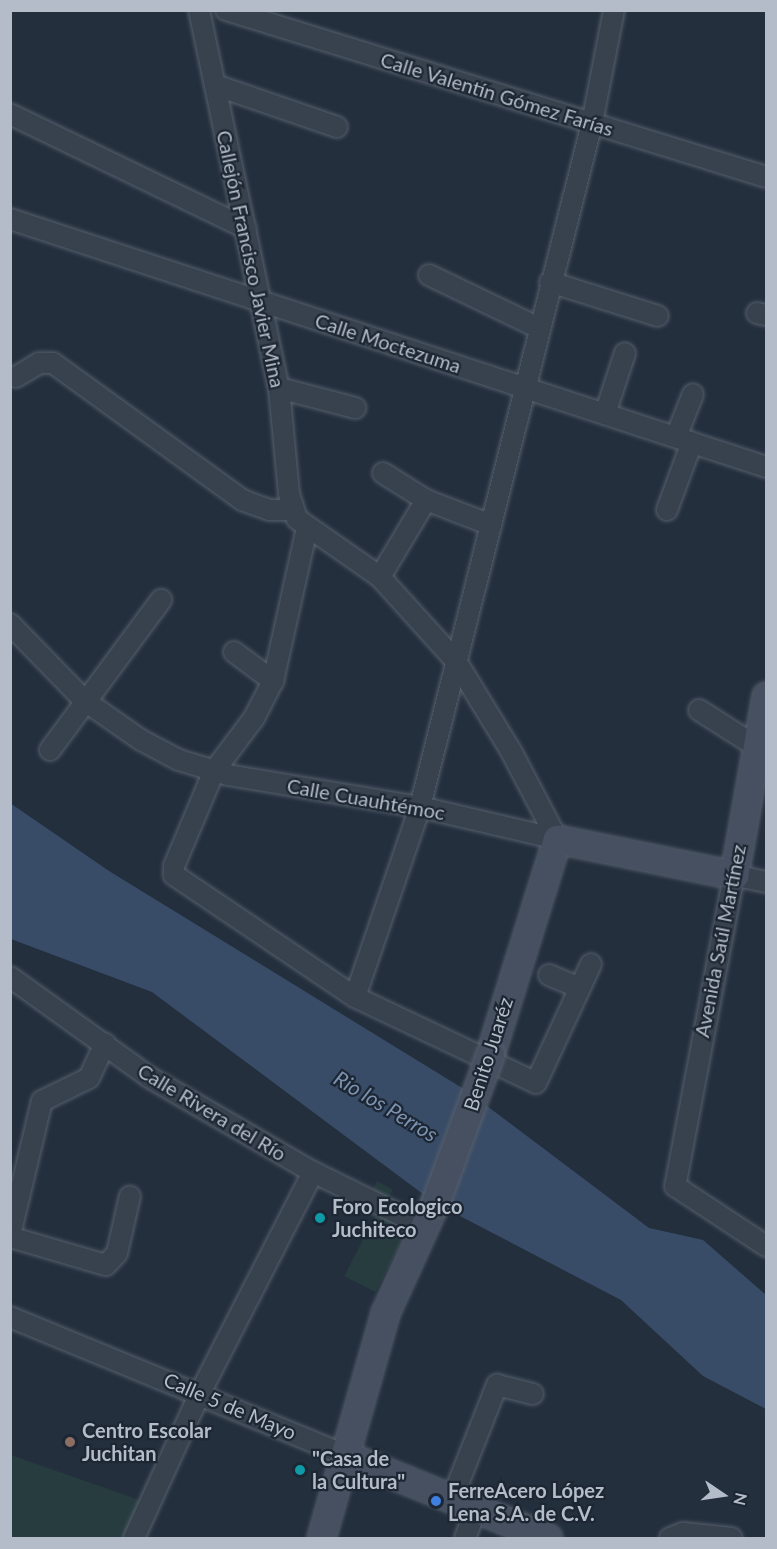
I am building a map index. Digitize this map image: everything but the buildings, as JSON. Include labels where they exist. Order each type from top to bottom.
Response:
[{"type":"street","name":"Callejón Francisco Javier Mina","points":[[199,10],[279,388],[293,510]]},
{"type":"street","name":"Calle Valentín Gómez Farías","points":[[226,10],[766,177]]},
{"type":"street","points":[[355,998],[420,807],[550,282],[592,123],[614,10]]},
{"type":"street","points":[[215,85],[337,127]]},
{"type":"street","points":[[10,114],[246,228]]},
{"type":"street","name":"Calle Moctezuma","points":[[10,219],[766,466]]},
{"type":"street","points":[[429,275],[539,328]]},
{"type":"street","points":[[550,282],[658,316]]},
{"type":"street","points":[[605,414],[625,353]]},
{"type":"street","points":[[16,377],[39,363],[53,363],[242,500],[269,510],[293,510],[307,528],[380,577],[456,661],[511,751],[558,839]]},
{"type":"street","points":[[279,388],[354,408]]},
{"type":"street","points":[[667,510],[693,393]]},
{"type":"street","points":[[383,473],[426,500],[491,525]]},
{"type":"street","points":[[380,577],[426,500]]},
{"type":"street","points":[[307,528],[273,681],[255,718],[214,771],[174,866],[174,875],[355,998],[482,1054],[536,1083],[591,964]]},
{"type":"street","points":[[50,750],[161,600]]},
{"type":"street","name":"Calle Cuauhtémoc","points":[[10,624],[85,701],[141,740],[179,760],[214,771],[420,807],[558,839],[766,882]]},
{"type":"street","points":[[234,652],[273,681]]},
{"type":"street","name":"Avenida Saúl Martínez","points":[[766,696],[762,747],[734,875],[675,1186],[766,1246]]},
{"type":"street","points":[[699,710],[762,747]]},
{"type":"street","name":"Benito Juaréz","points":[[321,1539],[385,1313],[430,1215],[482,1054],[558,839]]},
{"type":"street","points":[[549,975],[579,988]]},
{"type":"street","name":"Calle Rivera del Río","points":[[10,977],[105,1043],[149,1077],[313,1172],[430,1215]]},
{"type":"street","points":[[105,1043],[89,1077],[42,1101],[10,1236],[106,1265],[117,1253],[130,1196]]},
{"type":"street","points":[[134,1539],[200,1393],[313,1172]]},
{"type":"street","name":"Calle 5 de Mayo","points":[[10,1317],[200,1393],[548,1539]]},
{"type":"street","points":[[465,1539],[464,1504],[497,1385],[533,1394]]},
{"type":"street","points":[[670,1539],[683,1533],[732,1539]]},
{"type":"green space","points":[[377,1181],[393,1190],[385,1204],[369,1195]]},
{"type":"green space","points":[[377,1212],[408,1228],[375,1292],[344,1276]]},
{"type":"green space","points":[[11,1455],[148,1503],[132,1538],[11,1538]]},
{"type":"water","name":"Rio los Perros","points":[[10,803],[109,871],[467,1091],[649,1228],[703,1240],[766,1295],[766,1409],[703,1376],[621,1300],[435,1203],[152,992],[11,939]]},
{"type":"place","name":"Foro Ecologico Juchiteco","points":[[320,1218]]},
{"type":"place","name":"Centro Escolar Juchitan","points":[[70,1442]]},
{"type":"place","name":"\"Casa de la Cultura\"","points":[[300,1470]]},
{"type":"place","name":"FerreAcero López Lena S.A. de C.V.","points":[[436,1501]]}]
